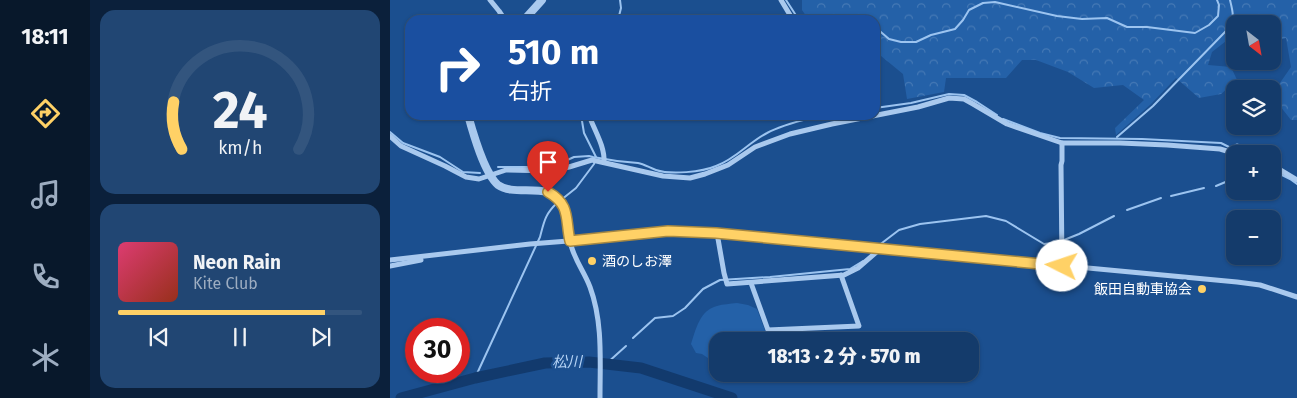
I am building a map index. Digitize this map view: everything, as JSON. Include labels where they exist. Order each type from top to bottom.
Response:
[{"type":"street","points":[[490,0],[502,15]]},
{"type":"street","points":[[528,15],[542,0]]},
{"type":"street","points":[[781,0],[790,15]]},
{"type":"street","points":[[880,115],[918,107],[949,98],[964,100],[1006,124],[1062,143],[1120,142],[1226,151]]},
{"type":"street","points":[[470,120],[480,153],[490,175],[501,187],[548,192],[560,201],[565,208],[570,241],[575,258],[591,290],[599,324],[600,398]]},
{"type":"street","points":[[591,120],[602,146],[604,159]]},
{"type":"street","points":[[390,136],[402,146],[466,177],[479,179],[506,170],[552,171],[604,159],[663,176],[690,178],[728,165],[755,147],[790,134],[852,120]]},
{"type":"street","points":[[1062,143],[1062,266]]},
{"type":"street","points":[[1281,170],[1296,179]]},
{"type":"street","points":[[390,260],[668,231],[716,233],[1260,284],[1297,297]]},
{"type":"street","points":[[716,233],[727,284],[844,275],[858,268],[880,249]]},
{"type":"street","points":[[390,266],[420,260],[428,256]]},
{"type":"street","points":[[751,283],[768,330],[859,326],[841,275]]},
{"type":"green space","points":[[802,0],[1297,0],[1297,120],[1291,120],[1281,107],[1281,81],[1291,67],[1286,38],[1281,40],[1281,15],[1226,15],[1226,41],[1212,52],[1208,65],[1226,67],[1226,70],[1232,70],[1237,80],[1226,80],[1226,90],[1221,94],[1199,98],[1176,78],[1151,104],[1116,135],[1115,128],[1144,100],[1123,85],[1094,88],[1068,72],[1036,60],[1022,60],[1006,78],[946,78],[944,92],[907,99],[903,74],[880,55],[880,15],[806,15],[802,10]]},
{"type":"green space","points":[[737,303],[757,309],[766,332],[709,332],[709,359],[696,353],[691,344],[697,326],[706,312],[711,308]]},
{"type":"waterway","points":[[619,15],[620,0]]},
{"type":"waterway","points":[[786,0],[796,15]]},
{"type":"waterway","points":[[880,31],[889,39],[901,42],[916,42],[931,35],[955,29],[969,10],[983,3],[995,2],[1057,16],[1082,19],[1107,18],[1127,27],[1147,27],[1195,33],[1209,25],[1218,16],[1219,5],[1217,0]]},
{"type":"waterway","points":[[1117,137],[1153,106],[1225,32],[1233,17],[1230,0]]},
{"type":"waterway","points":[[880,107],[911,103],[949,94],[964,95],[997,115]]},
{"type":"waterway","points":[[1003,119],[1040,133],[1060,138],[1142,139],[1221,143],[1226,146]]},
{"type":"waterway","points":[[582,120],[584,133],[596,157]]},
{"type":"waterway","points":[[498,167],[552,167],[574,157],[589,156],[638,163],[662,172],[695,171],[723,163],[760,137],[802,120]]},
{"type":"waterway","points":[[390,132],[403,143],[440,157],[463,172],[480,173]]},
{"type":"waterway","points":[[561,200],[576,188],[595,161]]},
{"type":"waterway","points":[[1281,174],[1297,184]]},
{"type":"waterway","points":[[1216,186],[1226,182]]},
{"type":"waterway","points":[[1171,196],[1204,188]]},
{"type":"waterway","points":[[1127,210],[1161,198]]},
{"type":"waterway","points":[[475,378],[540,237],[546,218],[557,203]]},
{"type":"waterway","points":[[878,246],[899,230],[920,224],[986,216],[1006,221],[1044,244],[1059,242],[1114,216]]},
{"type":"waterway","points":[[633,338],[655,318],[673,316],[685,308],[703,289],[720,280],[850,269],[863,261]]},
{"type":"waterway","points":[[606,364],[626,346]]},
{"type":"waterway","name":"松川","points":[[401,398],[475,378],[545,363],[589,362],[641,368],[732,398]]},
{"type":"place","name":"酒のしお澤","points":[[592,261]]},
{"type":"place","name":"飯田自動車協会","points":[[1202,289]]},
{"type":"route","points":[[548,192],[558,198],[565,208],[570,241],[668,231],[716,233],[1062,266]]}]
